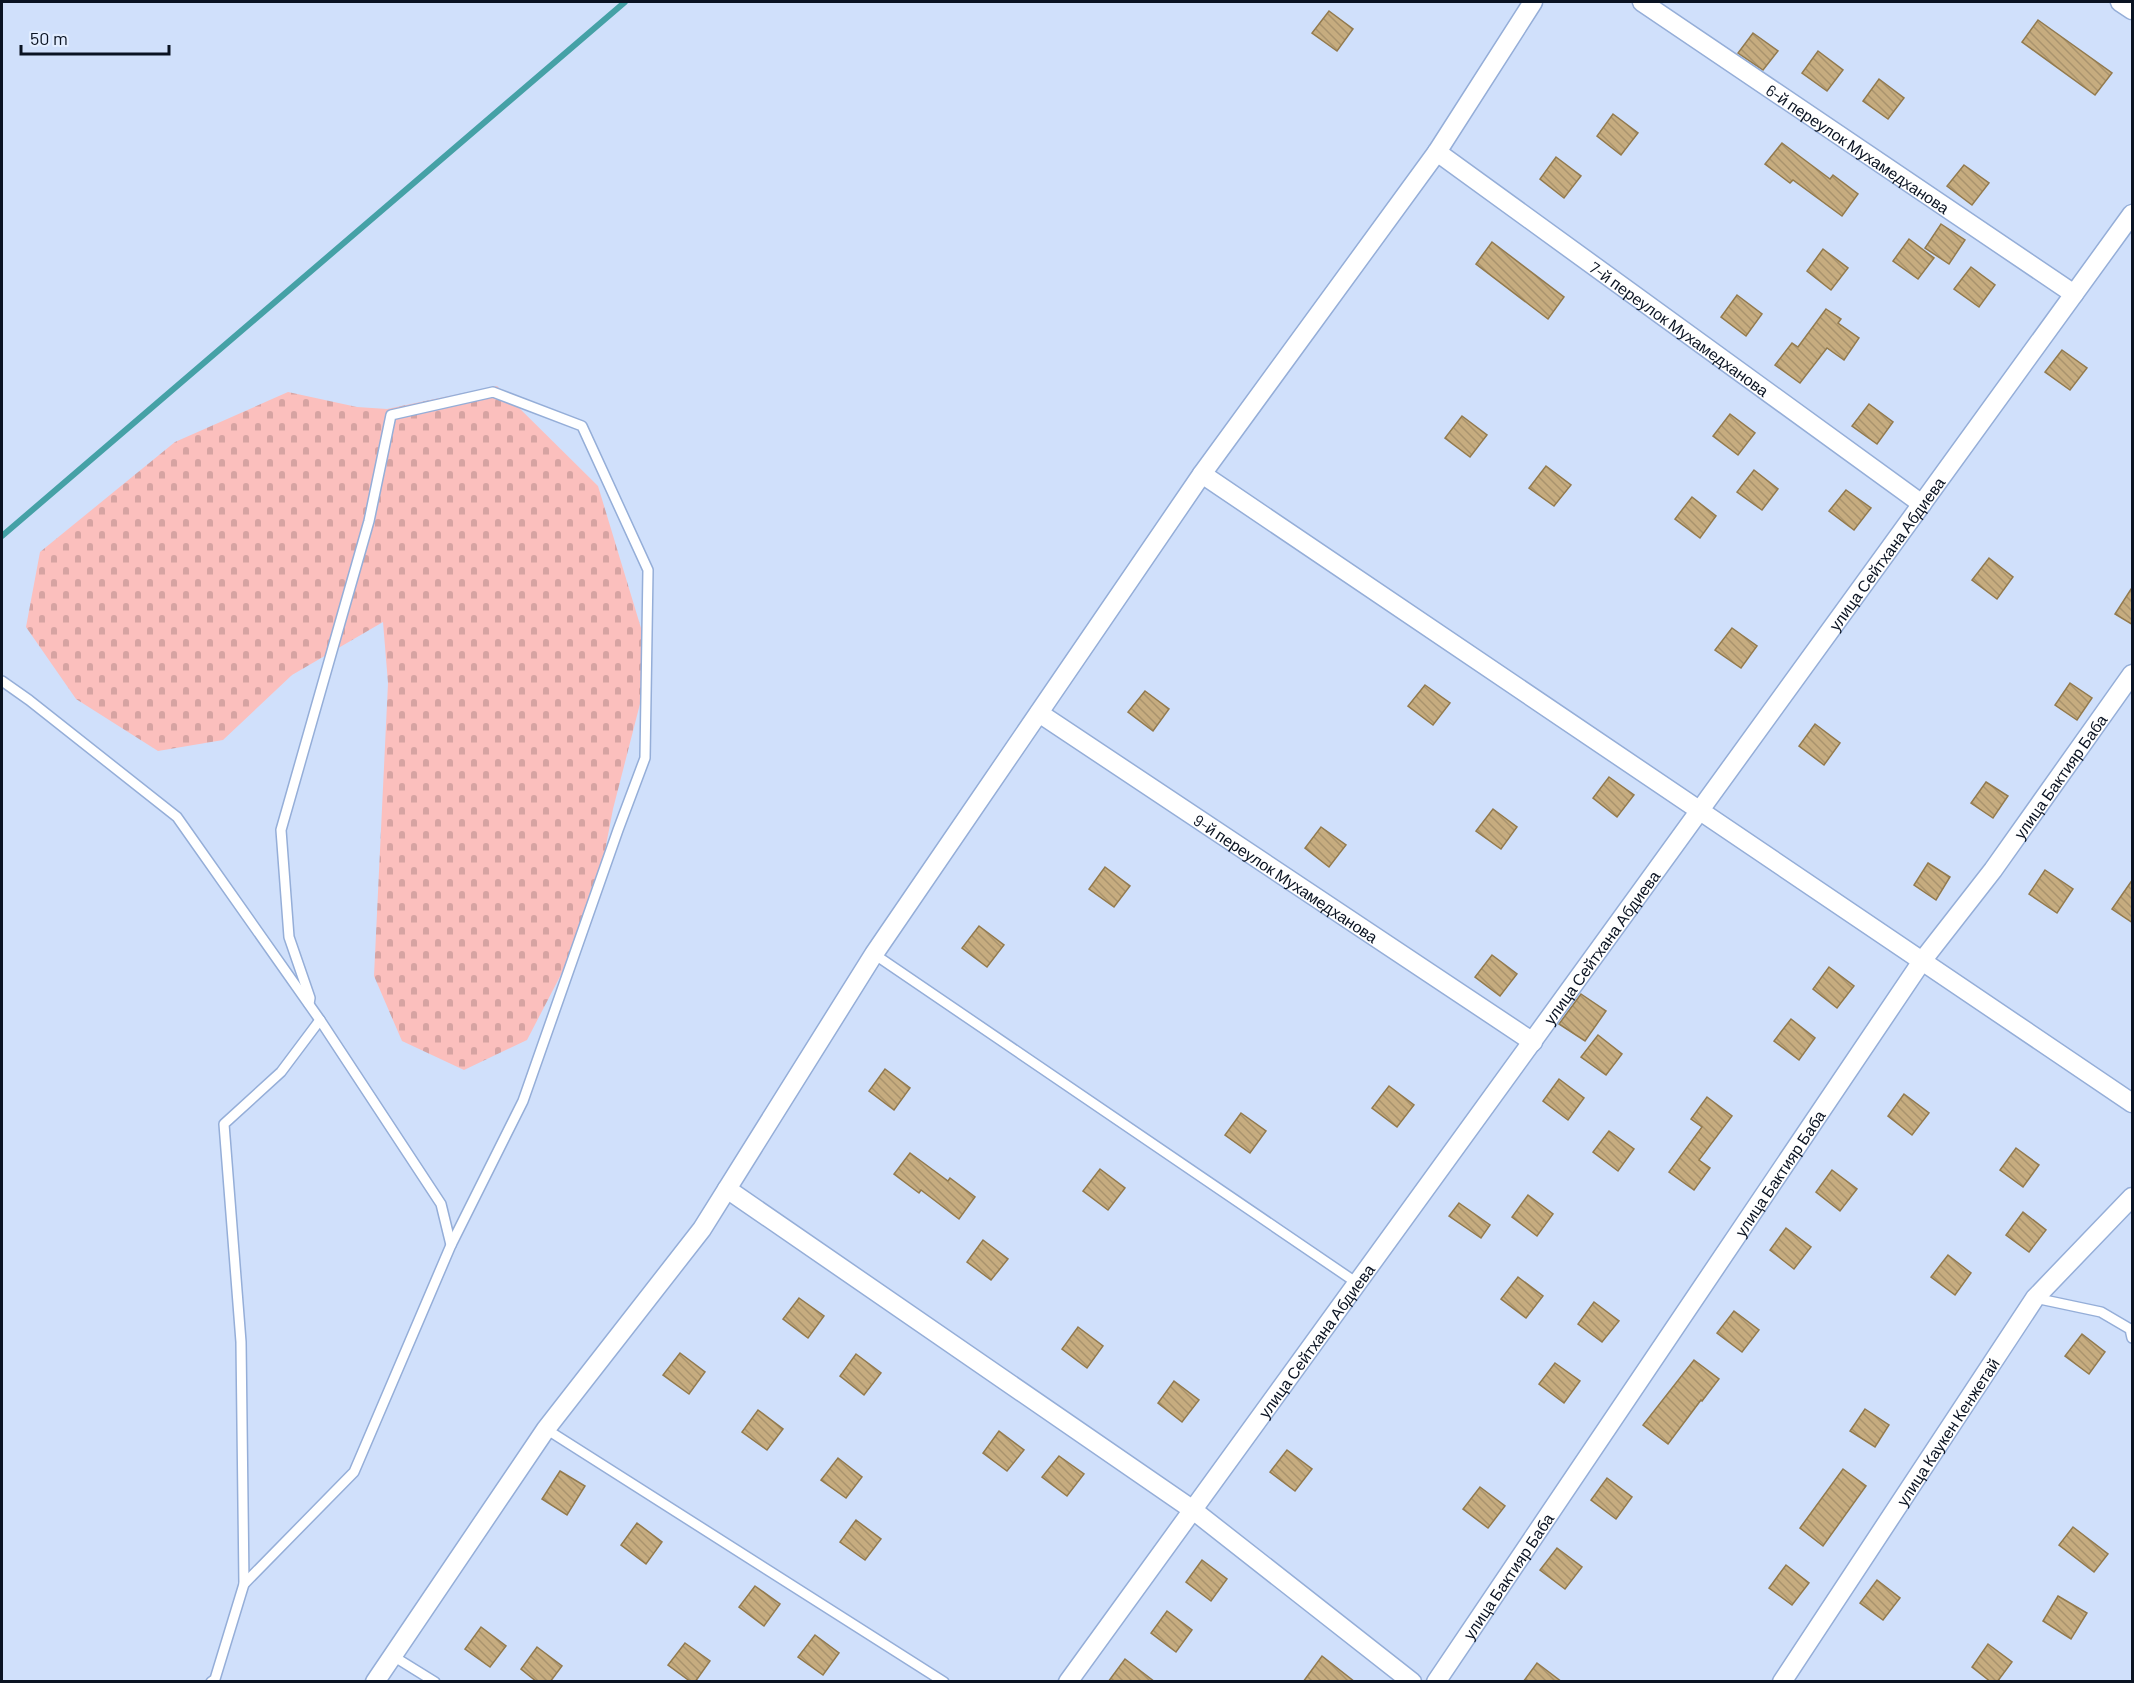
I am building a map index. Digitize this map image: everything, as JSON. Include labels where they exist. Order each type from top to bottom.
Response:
[{"type":"street","points":[[375,1682],[546,1429],[702,1229],[874,954],[1202,474],[1437,152],[1533,2]]},
{"type":"street","name":"6-й переулок Мухамедханова","points":[[1642,2],[2074,294]]},
{"type":"street","points":[[2120,2],[2133,10]]},
{"type":"street","name":"7-й переулок Мухамедханова","points":[[1437,152],[1922,504]]},
{"type":"street","name":"улица Сейтхана Абдиева","points":[[1068,1682],[2133,214]]},
{"type":"street","points":[[1202,474],[2133,1103]]},
{"type":"street","name":"улица Бактияр Баба","points":[[1436,1682],[1922,961],[1993,870],[2133,674]]},
{"type":"street","name":"9-й переулок Мухамедханова","points":[[1039,713],[1533,1041]]},
{"type":"street","points":[[727,1189],[1193,1510],[1412,1682]]},
{"type":"street","name":"улица Каукен Кенжетай","points":[[1782,1682],[2035,1298],[2133,1197]]},
{"type":"lane","points":[[244,1584],[354,1472],[451,1245],[523,1101],[645,758],[648,570],[582,426],[493,392],[391,416],[369,521],[281,830],[289,937],[310,998],[309,1004]]},
{"type":"lane","points":[[2,681],[177,818],[320,1020],[441,1204],[451,1245]]},
{"type":"lane","points":[[874,954],[1357,1283]]},
{"type":"lane","points":[[211,1682],[215,1679],[244,1584],[241,1342],[224,1124],[281,1072],[320,1020]]},
{"type":"lane","points":[[2035,1298],[2101,1312],[2130,1329],[2133,1338]]},
{"type":"lane","points":[[546,1429],[944,1682]]},
{"type":"lane","points":[[393,1656],[435,1682]]},
{"type":"green space","points":[[497,386],[598,486],[651,661],[613,809],[593,913],[527,1040],[464,1070],[402,1041],[374,976],[388,683],[383,622],[292,675],[223,740],[158,751],[76,699],[26,627],[40,552],[175,442],[288,392],[357,407],[387,409]]},
{"type":"building","points":[[1329,11],[1353,29],[1337,51],[1312,33]]},
{"type":"building","points":[[2038,20],[2112,73],[2095,95],[2022,42]]},
{"type":"building","points":[[1753,33],[1778,51],[1763,70],[1738,53]]},
{"type":"building","points":[[1818,51],[1843,70],[1827,91],[1802,73]]},
{"type":"building","points":[[1879,79],[1904,98],[1888,119],[1863,101]]},
{"type":"building","points":[[1613,114],[1638,133],[1621,155],[1597,136]]},
{"type":"building","points":[[1782,143],[1830,179],[1833,175],[1858,194],[1842,216],[1793,180],[1790,183],[1765,164]]},
{"type":"building","points":[[1556,157],[1581,176],[1564,198],[1540,179]]},
{"type":"building","points":[[1964,165],[1989,183],[1972,205],[1947,186]]},
{"type":"building","points":[[1941,224],[1965,240],[1949,264],[1925,248]]},
{"type":"building","points":[[1909,239],[1934,258],[1918,279],[1893,261]]},
{"type":"building","points":[[1492,242],[1564,297],[1548,319],[1476,264]]},
{"type":"building","points":[[1823,249],[1848,268],[1831,290],[1807,271]]},
{"type":"building","points":[[1971,267],[1995,285],[1979,307],[1954,289]]},
{"type":"building","points":[[1737,295],[1762,314],[1746,336],[1721,317]]},
{"type":"building","points":[[1826,309],[1841,319],[1838,323],[1859,338],[1844,360],[1827,348],[1800,383],[1775,365],[1792,343],[1798,347]]},
{"type":"building","points":[[2062,350],[2087,368],[2070,390],[2045,372]]},
{"type":"building","points":[[1869,404],[1893,422],[1877,444],[1852,426]]},
{"type":"building","points":[[1730,414],[1755,433],[1738,455],[1713,436]]},
{"type":"building","points":[[1462,416],[1487,435],[1470,457],[1445,438]]},
{"type":"building","points":[[1546,466],[1571,485],[1554,506],[1529,488]]},
{"type":"building","points":[[1754,470],[1778,489],[1762,510],[1737,492]]},
{"type":"building","points":[[1846,490],[1871,508],[1854,530],[1829,511]]},
{"type":"building","points":[[1692,497],[1716,516],[1700,538],[1675,519]]},
{"type":"building","points":[[1989,558],[2013,577],[1997,599],[1972,580]]},
{"type":"building","points":[[2133,586],[2133,625],[2115,614]]},
{"type":"building","points":[[1732,628],[1757,646],[1741,668],[1715,650]]},
{"type":"building","points":[[2070,683],[2092,698],[2077,720],[2055,705]]},
{"type":"building","points":[[1425,685],[1450,703],[1433,725],[1408,706]]},
{"type":"building","points":[[1145,691],[1169,709],[1153,731],[1128,712]]},
{"type":"building","points":[[1815,724],[1840,743],[1824,765],[1799,746]]},
{"type":"building","points":[[1609,777],[1634,795],[1617,817],[1593,798]]},
{"type":"building","points":[[1986,782],[2008,796],[1993,818],[1971,803]]},
{"type":"building","points":[[1493,809],[1517,827],[1501,849],[1476,831]]},
{"type":"building","points":[[1321,827],[1346,845],[1329,867],[1305,848]]},
{"type":"building","points":[[1928,863],[1950,877],[1936,900],[1914,885]]},
{"type":"building","points":[[1105,867],[1130,886],[1114,907],[1089,889]]},
{"type":"building","points":[[2045,870],[2073,889],[2057,913],[2029,894]]},
{"type":"building","points":[[2133,879],[2133,923],[2112,909]]},
{"type":"building","points":[[979,926],[1004,945],[987,967],[962,948]]},
{"type":"building","points":[[1492,955],[1517,974],[1500,996],[1475,977]]},
{"type":"building","points":[[1829,967],[1854,986],[1837,1008],[1813,989]]},
{"type":"building","points":[[1581,994],[1606,1011],[1585,1041],[1559,1024]]},
{"type":"building","points":[[1791,1019],[1815,1038],[1799,1060],[1774,1041]]},
{"type":"building","points":[[1598,1035],[1622,1054],[1606,1075],[1581,1057]]},
{"type":"building","points":[[885,1069],[910,1088],[894,1110],[869,1091]]},
{"type":"building","points":[[1559,1079],[1584,1098],[1568,1120],[1543,1101]]},
{"type":"building","points":[[1389,1086],[1414,1105],[1397,1127],[1372,1108]]},
{"type":"building","points":[[1904,1094],[1929,1113],[1912,1135],[1888,1116]]},
{"type":"building","points":[[1707,1097],[1732,1116],[1699,1160],[1710,1168],[1694,1190],[1669,1172],[1702,1127],[1691,1119]]},
{"type":"building","points":[[1241,1113],[1266,1131],[1250,1153],[1225,1135]]},
{"type":"building","points":[[1609,1131],[1634,1149],[1618,1171],[1593,1152]]},
{"type":"building","points":[[2016,1148],[2039,1165],[2023,1187],[2000,1170]]},
{"type":"building","points":[[910,1153],[948,1181],[950,1178],[975,1197],[959,1219],[921,1190],[919,1193],[894,1174]]},
{"type":"building","points":[[1100,1169],[1125,1188],[1108,1210],[1083,1191]]},
{"type":"building","points":[[1832,1170],[1857,1189],[1840,1211],[1816,1192]]},
{"type":"building","points":[[1528,1195],[1553,1214],[1537,1236],[1512,1217]]},
{"type":"building","points":[[1459,1203],[1490,1225],[1481,1238],[1449,1216]]},
{"type":"building","points":[[2023,1212],[2046,1230],[2029,1252],[2006,1235]]},
{"type":"building","points":[[1786,1228],[1811,1247],[1794,1269],[1770,1250]]},
{"type":"building","points":[[983,1240],[1008,1259],[991,1280],[967,1262]]},
{"type":"building","points":[[1948,1255],[1971,1273],[1955,1295],[1931,1277]]},
{"type":"building","points":[[1518,1277],[1543,1296],[1526,1318],[1501,1299]]},
{"type":"building","points":[[799,1298],[824,1316],[808,1338],[783,1319]]},
{"type":"building","points":[[1594,1302],[1619,1321],[1602,1342],[1578,1324]]},
{"type":"building","points":[[1734,1311],[1759,1330],[1742,1352],[1717,1333]]},
{"type":"building","points":[[1078,1327],[1103,1346],[1087,1368],[1062,1349]]},
{"type":"building","points":[[2082,1334],[2105,1352],[2089,1374],[2065,1356]]},
{"type":"building","points":[[680,1353],[705,1372],[689,1394],[663,1375]]},
{"type":"building","points":[[856,1354],[881,1373],[864,1395],[840,1376]]},
{"type":"building","points":[[1694,1360],[1719,1379],[1668,1444],[1643,1425]]},
{"type":"building","points":[[1555,1363],[1580,1381],[1564,1403],[1539,1384]]},
{"type":"building","points":[[1174,1381],[1199,1400],[1182,1422],[1158,1403]]},
{"type":"building","points":[[1865,1409],[1889,1425],[1875,1447],[1850,1431]]},
{"type":"building","points":[[758,1410],[783,1429],[767,1450],[742,1432]]},
{"type":"building","points":[[999,1431],[1024,1450],[1007,1471],[983,1453]]},
{"type":"building","points":[[1287,1450],[1312,1469],[1295,1491],[1270,1472]]},
{"type":"building","points":[[1059,1456],[1084,1474],[1067,1496],[1042,1477]]},
{"type":"building","points":[[838,1458],[862,1477],[846,1498],[821,1480]]},
{"type":"building","points":[[1843,1469],[1866,1486],[1823,1546],[1800,1528]]},
{"type":"building","points":[[560,1471],[585,1486],[567,1515],[542,1499]]},
{"type":"building","points":[[1607,1478],[1632,1497],[1616,1519],[1591,1500]]},
{"type":"building","points":[[1480,1487],[1505,1506],[1488,1528],[1463,1509]]},
{"type":"building","points":[[856,1520],[881,1539],[865,1560],[840,1542]]},
{"type":"building","points":[[637,1523],[662,1542],[646,1564],[621,1545]]},
{"type":"building","points":[[2073,1527],[2108,1554],[2094,1572],[2059,1545]]},
{"type":"building","points":[[1557,1548],[1582,1567],[1565,1589],[1540,1570]]},
{"type":"building","points":[[1202,1560],[1227,1579],[1211,1601],[1186,1582]]},
{"type":"building","points":[[1786,1565],[1809,1583],[1792,1605],[1769,1588]]},
{"type":"building","points":[[1877,1580],[1900,1598],[1883,1620],[1860,1603]]},
{"type":"building","points":[[755,1586],[780,1604],[764,1626],[739,1607]]},
{"type":"building","points":[[2058,1596],[2087,1613],[2071,1639],[2043,1621]]},
{"type":"building","points":[[1167,1611],[1192,1630],[1176,1652],[1151,1633]]},
{"type":"building","points":[[481,1627],[506,1646],[490,1667],[465,1649]]},
{"type":"building","points":[[815,1635],[839,1653],[823,1675],[798,1657]]},
{"type":"building","points":[[685,1643],[710,1661],[695,1682],[691,1682],[668,1665]]},
{"type":"building","points":[[1988,1644],[2012,1662],[1997,1682],[1991,1682],[1972,1667]]},
{"type":"building","points":[[537,1647],[562,1666],[550,1682],[537,1682],[521,1669]]},
{"type":"building","points":[[1322,1656],[1355,1682],[1303,1682]]},
{"type":"building","points":[[1125,1659],[1155,1682],[1108,1682]]},
{"type":"building","points":[[1537,1663],[1562,1682],[1523,1682]]},
{"type":"waterway","points":[[2,536],[625,2]]}]
